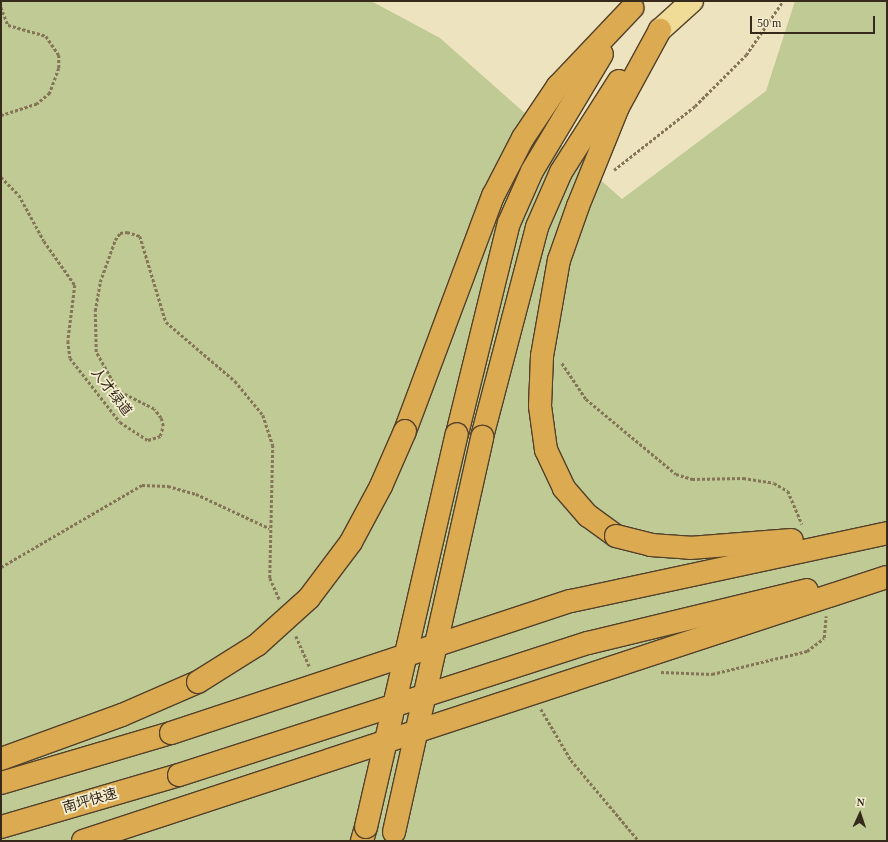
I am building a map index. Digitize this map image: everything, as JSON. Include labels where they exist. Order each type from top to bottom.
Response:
[{"type":"highway","points":[[1,759],[122,715],[198,682],[257,645],[309,598],[351,542],[381,486],[405,430],[493,196],[523,138],[558,86],[636,4]]},
{"type":"highway","points":[[364,834],[457,434],[509,223],[532,171],[560,119],[636,4]]},
{"type":"highway","points":[[393,837],[482,437],[537,227],[561,172],[587,129],[615,87],[660,30]]},
{"type":"highway","points":[[660,30],[618,108],[578,206],[559,260],[542,356],[540,406],[546,450],[564,488],[588,516],[616,536],[651,545],[690,548],[887,532]]},
{"type":"highway","points":[[1,783],[171,733],[571,601],[887,532]]},
{"type":"highway","name":"南坪快速","points":[[1,827],[179,775],[588,643],[887,574]]},
{"type":"highway","points":[[83,841],[887,578]]},
{"type":"main road","points":[[660,30],[692,1]]},
{"type":"path","points":[[1,7],[8,25],[46,36],[59,55],[59,68],[50,93],[37,104],[1,116]]},
{"type":"path","name":"人才绿道","points":[[1,177],[19,195],[44,241],[75,285],[68,341],[70,358],[120,422],[148,440],[160,436],[162,418],[154,408],[118,391],[96,352],[95,311],[100,282],[115,240]]},
{"type":"path","points":[[1,567],[142,485],[168,486],[196,494],[269,528]]},
{"type":"path","points":[[540,706],[571,760],[638,841]]},
{"type":"green space","points":[[1,1],[371,1],[440,38],[622,199],[766,91],[795,1],[887,1],[887,841],[1,841]]}]
